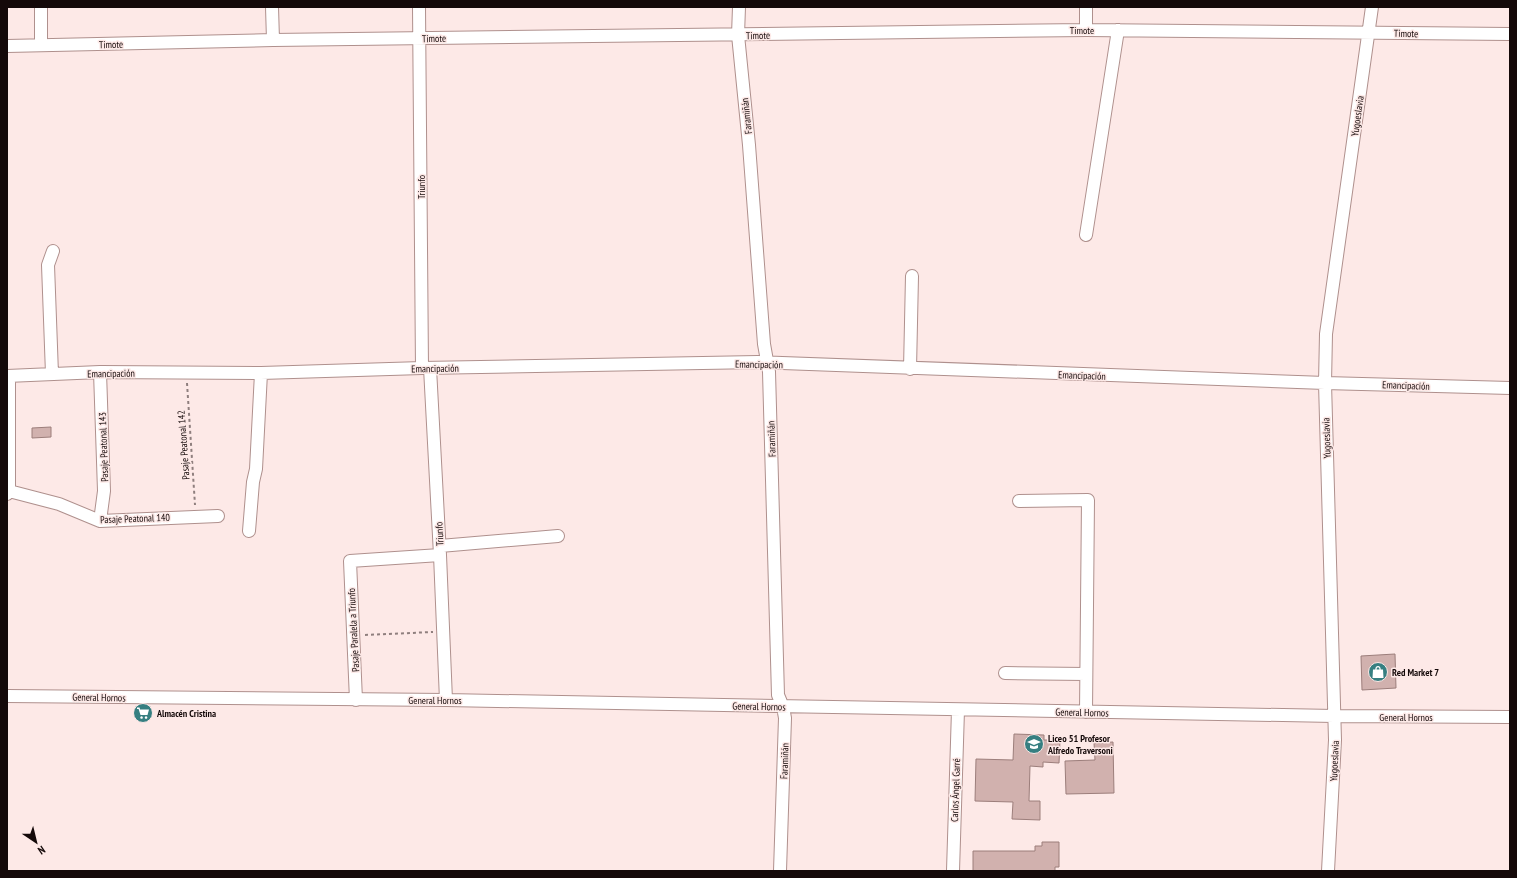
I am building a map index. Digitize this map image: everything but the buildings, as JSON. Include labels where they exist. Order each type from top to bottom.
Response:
[{"type":"street","points":[[41,45],[42,7]]},
{"type":"street","points":[[272,7],[273,40]]},
{"type":"street","name":"Triunfo","points":[[419,7],[426,368],[440,551],[446,700]]},
{"type":"street","name":"Faramiñán","points":[[738,7],[738,35],[749,144],[764,344],[769,372],[778,695],[783,707],[785,718],[780,871]]},
{"type":"street","points":[[1086,7],[1086,30]]},
{"type":"street","name":"Yugoeslavia","points":[[1328,871],[1335,740],[1325,383],[1326,334],[1372,7]]},
{"type":"street","name":"Timote","points":[[7,46],[273,40],[1086,30],[1510,34]]},
{"type":"street","points":[[1086,235],[1118,30]]},
{"type":"street","points":[[52,374],[48,265],[53,251]]},
{"type":"street","points":[[910,369],[912,276]]},
{"type":"street","name":"Emancipación","points":[[8,376],[100,372],[261,373],[426,368],[758,362],[767,364],[910,369],[1510,388]]},
{"type":"street","name":"Pasaje Peatonal 143","points":[[100,372],[104,491],[100,521]]},
{"type":"street","points":[[249,531],[253,482],[256,469],[261,373]]},
{"type":"street","points":[[8,376],[8,492]]},
{"type":"street","name":"Pasaje Peatonal 140","points":[[8,492],[59,504],[100,521],[218,516]]},
{"type":"street","points":[[1019,501],[1088,500],[1086,712]]},
{"type":"street","points":[[440,551],[558,536]]},
{"type":"street","name":"Pasaje Paralela a Triunfo","points":[[356,700],[350,561],[440,551]]},
{"type":"street","points":[[1005,673],[1086,674]]},
{"type":"street","name":"General Hornos","points":[[7,696],[446,700],[958,710],[1334,716],[1510,717]]},
{"type":"street","name":"Carlos Ángel Garré","points":[[953,871],[958,710]]},
{"type":"path","name":"Pasaje Peatonal 142","points":[[186,372],[196,516]]},
{"type":"path","points":[[353,635],[444,632]]},
{"type":"place","name":"Red Market 7","points":[[1378,672]]},
{"type":"place","name":"Almacén Cristina","points":[[143,713]]},
{"type":"place","name":"Liceo 51 Profesor Alfredo Traversoni","points":[[1034,744]]}]
